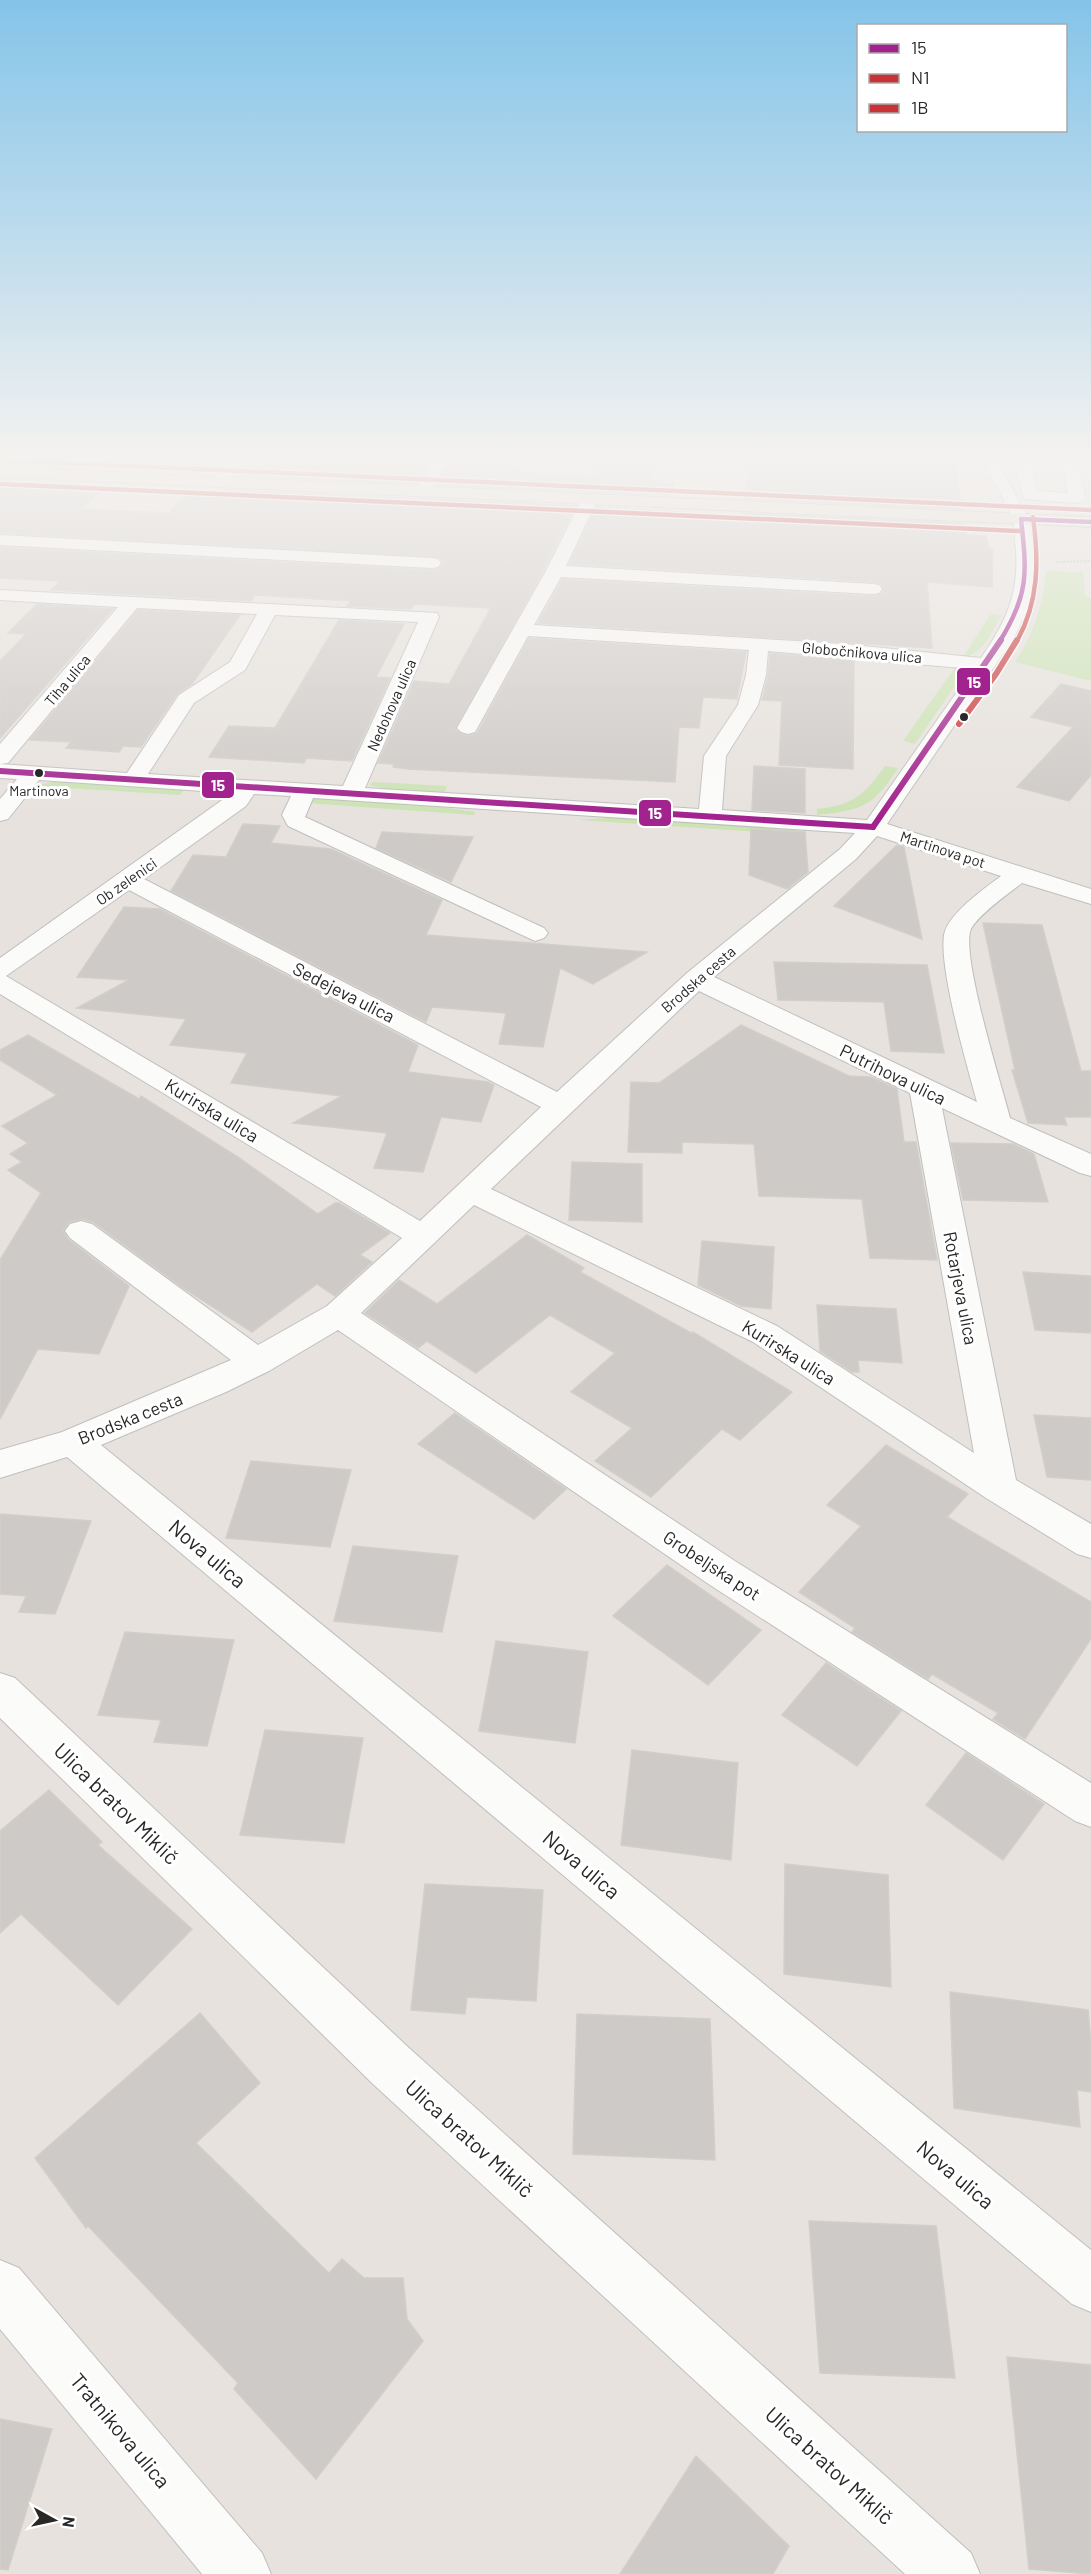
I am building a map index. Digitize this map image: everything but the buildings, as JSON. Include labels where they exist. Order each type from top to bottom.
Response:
[{"type":"street","points":[[468,728],[553,576]]},
{"type":"street","points":[[632,576],[873,589]]},
{"type":"street","name":"Brodska cesta","points":[[0,1464],[73,1442],[214,1383],[257,1362],[339,1314],[696,979],[848,854],[873,827],[987,664],[1015,616],[1024,591],[1025,576]]},
{"type":"street","points":[[1,596],[269,609],[238,666],[186,699],[134,779]]},
{"type":"street","name":"Tiha ulica","points":[[0,758],[133,601]]},
{"type":"street","name":"Nedohova ulica","points":[[269,609],[430,618],[351,793]]},
{"type":"street","name":"Globočnikova ulica","points":[[522,630],[845,650],[987,664]]},
{"type":"street","points":[[710,816],[715,756],[748,705],[756,675],[759,644]]},
{"type":"street","name":"Martinova pot","points":[[0,771],[873,827],[1091,897]]},
{"type":"street","points":[[0,814],[33,773]]},
{"type":"street","name":"Ob zelenici","points":[[0,970],[238,801],[247,787]]},
{"type":"street","points":[[306,790],[293,815],[296,821],[535,933]]},
{"type":"street","points":[[997,1123],[957,963],[958,930],[984,902],[1019,873]]},
{"type":"street","name":"Sedejeva ulica","points":[[128,880],[560,1105]]},
{"type":"street","name":"Putrihova ulica","points":[[696,979],[924,1089],[1091,1166]]},
{"type":"street","name":"Kurirska ulica","points":[[0,983],[423,1237]]},
{"type":"street","name":"Rotarjeva ulica","points":[[924,1089],[999,1488]]},
{"type":"street","name":"Kurirska ulica","points":[[471,1191],[765,1334],[999,1488],[1091,1543]]},
{"type":"street","points":[[81,1230],[257,1362]]},
{"type":"street","name":"Grobeljska pot","points":[[339,1314],[724,1574],[1091,1807]]},
{"type":"street","name":"Nova ulica","points":[[73,1442],[1091,2286]]},
{"type":"street","name":"Ulica bratov Miklič","points":[[0,1691],[392,2066],[950,2574]]},
{"type":"street","name":"Tratnikova ulica","points":[[0,2287],[241,2574]]},
{"type":"green space","points":[[1045,576],[1083,576],[1085,596],[1091,598],[1091,681],[1015,662],[1027,640],[1043,595]]},
{"type":"green space","points":[[991,614],[1001,616],[990,636],[976,652],[963,657]]},
{"type":"green space","points":[[956,666],[963,674],[915,744],[903,741]]},
{"type":"green space","points":[[885,766],[898,768],[873,799],[856,808],[817,815],[817,809],[840,805],[857,797]]},
{"type":"green space","points":[[56,781],[184,789],[180,795],[35,786]]},
{"type":"green space","points":[[373,782],[447,786],[444,793],[386,789],[370,785]]},
{"type":"green space","points":[[310,797],[427,805],[475,812],[474,815],[307,803]]},
{"type":"green space","points":[[622,817],[798,828],[797,831],[789,834],[578,820]]},
{"type":"transit line","name":"15","points":[[873,827],[986,664],[1015,616],[1024,591],[1025,576]]},
{"type":"transit line","name":"N1","points":[[959,724],[1011,652],[1023,630],[1032,606],[1037,576]]},
{"type":"transit line","name":"15","points":[[0,771],[873,827]]},
{"type":"place","name":"Martinova","points":[[39,773]]}]
